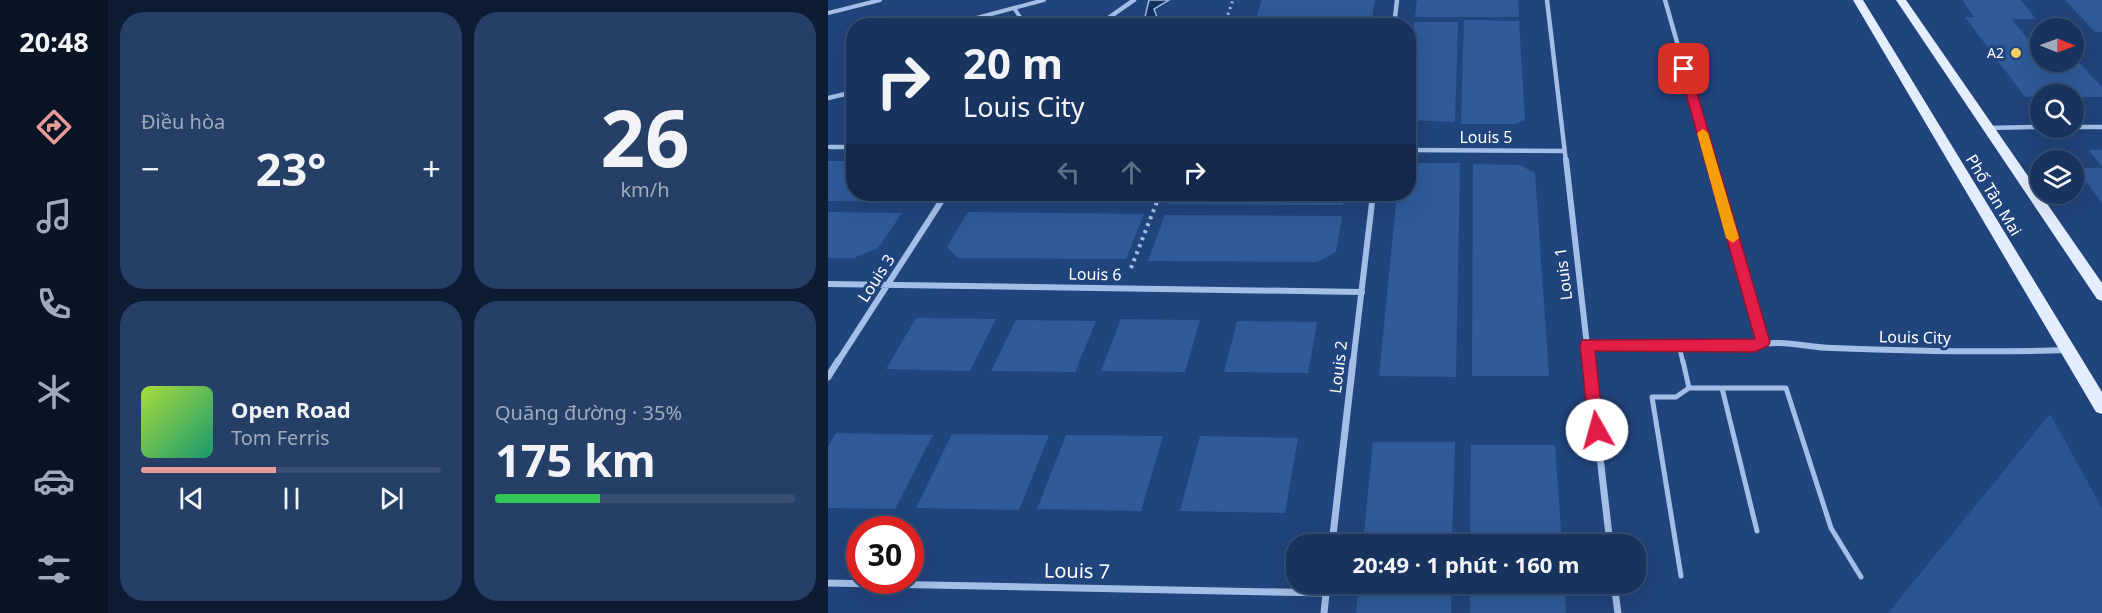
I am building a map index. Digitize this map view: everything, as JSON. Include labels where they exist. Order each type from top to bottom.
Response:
[{"type":"main road","name":"Phố Tân Mai","points":[[1858,0],[2102,407]]},
{"type":"main road","name":"Phố Tân Mai","points":[[1900,0],[2102,295]]},
{"type":"street","points":[[1113,18],[1121,8],[1134,0]]},
{"type":"street","points":[[1395,18],[1397,0]]},
{"type":"street","name":"Louis 1","points":[[1547,0],[1609,534]]},
{"type":"street","points":[[1665,0],[1763,342]]},
{"type":"street","points":[[828,98],[846,94]]},
{"type":"street","points":[[2084,127],[2102,127]]},
{"type":"street","points":[[1988,128],[2030,128]]},
{"type":"street","points":[[830,147],[846,147]]},
{"type":"street","name":"Louis 5","points":[[1416,150],[1564,151]]},
{"type":"street","name":"Louis 3","points":[[828,377],[941,201]]},
{"type":"street","name":"Louis 2","points":[[1333,534],[1373,201]]},
{"type":"street","name":"Louis 6","points":[[828,284],[1362,292]]},
{"type":"street","name":"Louis City","points":[[1587,345],[1755,346],[1763,342],[1803,347],[2019,352],[2067,350]]},
{"type":"street","name":"Louis 7","points":[[828,583],[1286,592]]},
{"type":"street","points":[[1324,613],[1326,594]]},
{"type":"street","points":[[1615,594],[1618,613]]},
{"type":"lane","points":[[828,13],[880,0]]},
{"type":"lane","points":[[976,18],[1044,0]]},
{"type":"lane","points":[[1014,8],[1021,18]]},
{"type":"lane","points":[[1679,345],[1689,388]]},
{"type":"lane","points":[[1681,576],[1652,398],[1676,397],[1689,388],[1786,388],[1831,528],[1861,576]]},
{"type":"lane","points":[[1722,388],[1757,531]]},
{"type":"path","points":[[1227,18],[1233,0]]},
{"type":"path","points":[[1131,268],[1157,201]]},
{"type":"shaded area","points":[[1149,0],[1169,0],[1154,9],[1157,17],[1165,18],[1142,18],[1145,17]]},
{"type":"shaded area","points":[[2050,414],[2102,508],[2102,613],[1888,613]]},
{"type":"building","points":[[1262,0],[1375,0],[1372,18],[1256,18]]},
{"type":"building","points":[[1417,0],[1518,0],[1519,17],[1415,17]]},
{"type":"building","name":"A2","points":[[1962,0],[2021,0],[2035,18],[2012,19],[2027,38],[2030,38],[2030,72],[2084,72],[2084,67],[2102,88],[2102,97],[2084,97],[2084,84],[2030,84],[2030,97],[2025,97],[1965,17],[1974,17]]},
{"type":"building","points":[[2065,0],[2102,0],[2102,32],[2095,32]]},
{"type":"building","points":[[1464,20],[1519,21],[1525,120],[1516,124],[1461,124]]},
{"type":"building","points":[[1416,22],[1458,22],[1455,122],[1416,120]]},
{"type":"building","points":[[2089,150],[2102,150],[2102,167]]},
{"type":"building","points":[[828,161],[846,161],[846,201],[910,201],[909,202],[828,201]]},
{"type":"building","points":[[1416,163],[1460,163],[1456,377],[1379,376],[1396,201],[1416,201]]},
{"type":"building","points":[[1473,164],[1520,165],[1535,173],[1549,376],[1472,376]]},
{"type":"building","points":[[2084,168],[2102,168],[2102,203],[2084,179]]},
{"type":"building","points":[[974,201],[1149,201],[1148,203]]},
{"type":"building","points":[[1170,201],[1344,201],[1343,205],[1169,204]]},
{"type":"building","points":[[828,212],[902,213],[878,248],[854,258],[828,258]]},
{"type":"building","points":[[968,212],[1144,214],[1126,259],[958,258],[947,247]]},
{"type":"building","points":[[1165,215],[1342,216],[1336,252],[1317,262],[1148,261]]},
{"type":"building","points":[[916,318],[996,319],[970,371],[886,369]]},
{"type":"building","points":[[1121,319],[1200,320],[1185,372],[1101,371]]},
{"type":"building","points":[[1016,320],[1096,321],[1075,372],[991,371]]},
{"type":"building","points":[[1237,321],[1317,322],[1308,373],[1224,372]]},
{"type":"building","points":[[836,433],[933,435],[895,509],[828,508],[828,447]]},
{"type":"building","points":[[952,434],[1049,435],[1019,510],[916,508]]},
{"type":"building","points":[[1066,435],[1163,436],[1141,511],[1037,509]]},
{"type":"building","points":[[1200,436],[1298,438],[1285,513],[1180,511]]},
{"type":"building","points":[[1373,442],[1455,442],[1452,534],[1364,534]]},
{"type":"building","points":[[1471,445],[1555,445],[1561,534],[1470,534]]},
{"type":"building","points":[[1358,594],[1452,594],[1451,613],[1356,613]]},
{"type":"building","points":[[1470,594],[1565,594],[1566,613],[1470,613]]},
{"type":"slow traffic","points":[[1703,133],[1733,238]]},
{"type":"place","name":"A2","points":[[2016,53]]},
{"type":"route","points":[[1597,430],[1587,345],[1755,346],[1763,342],[1684,69]]}]
